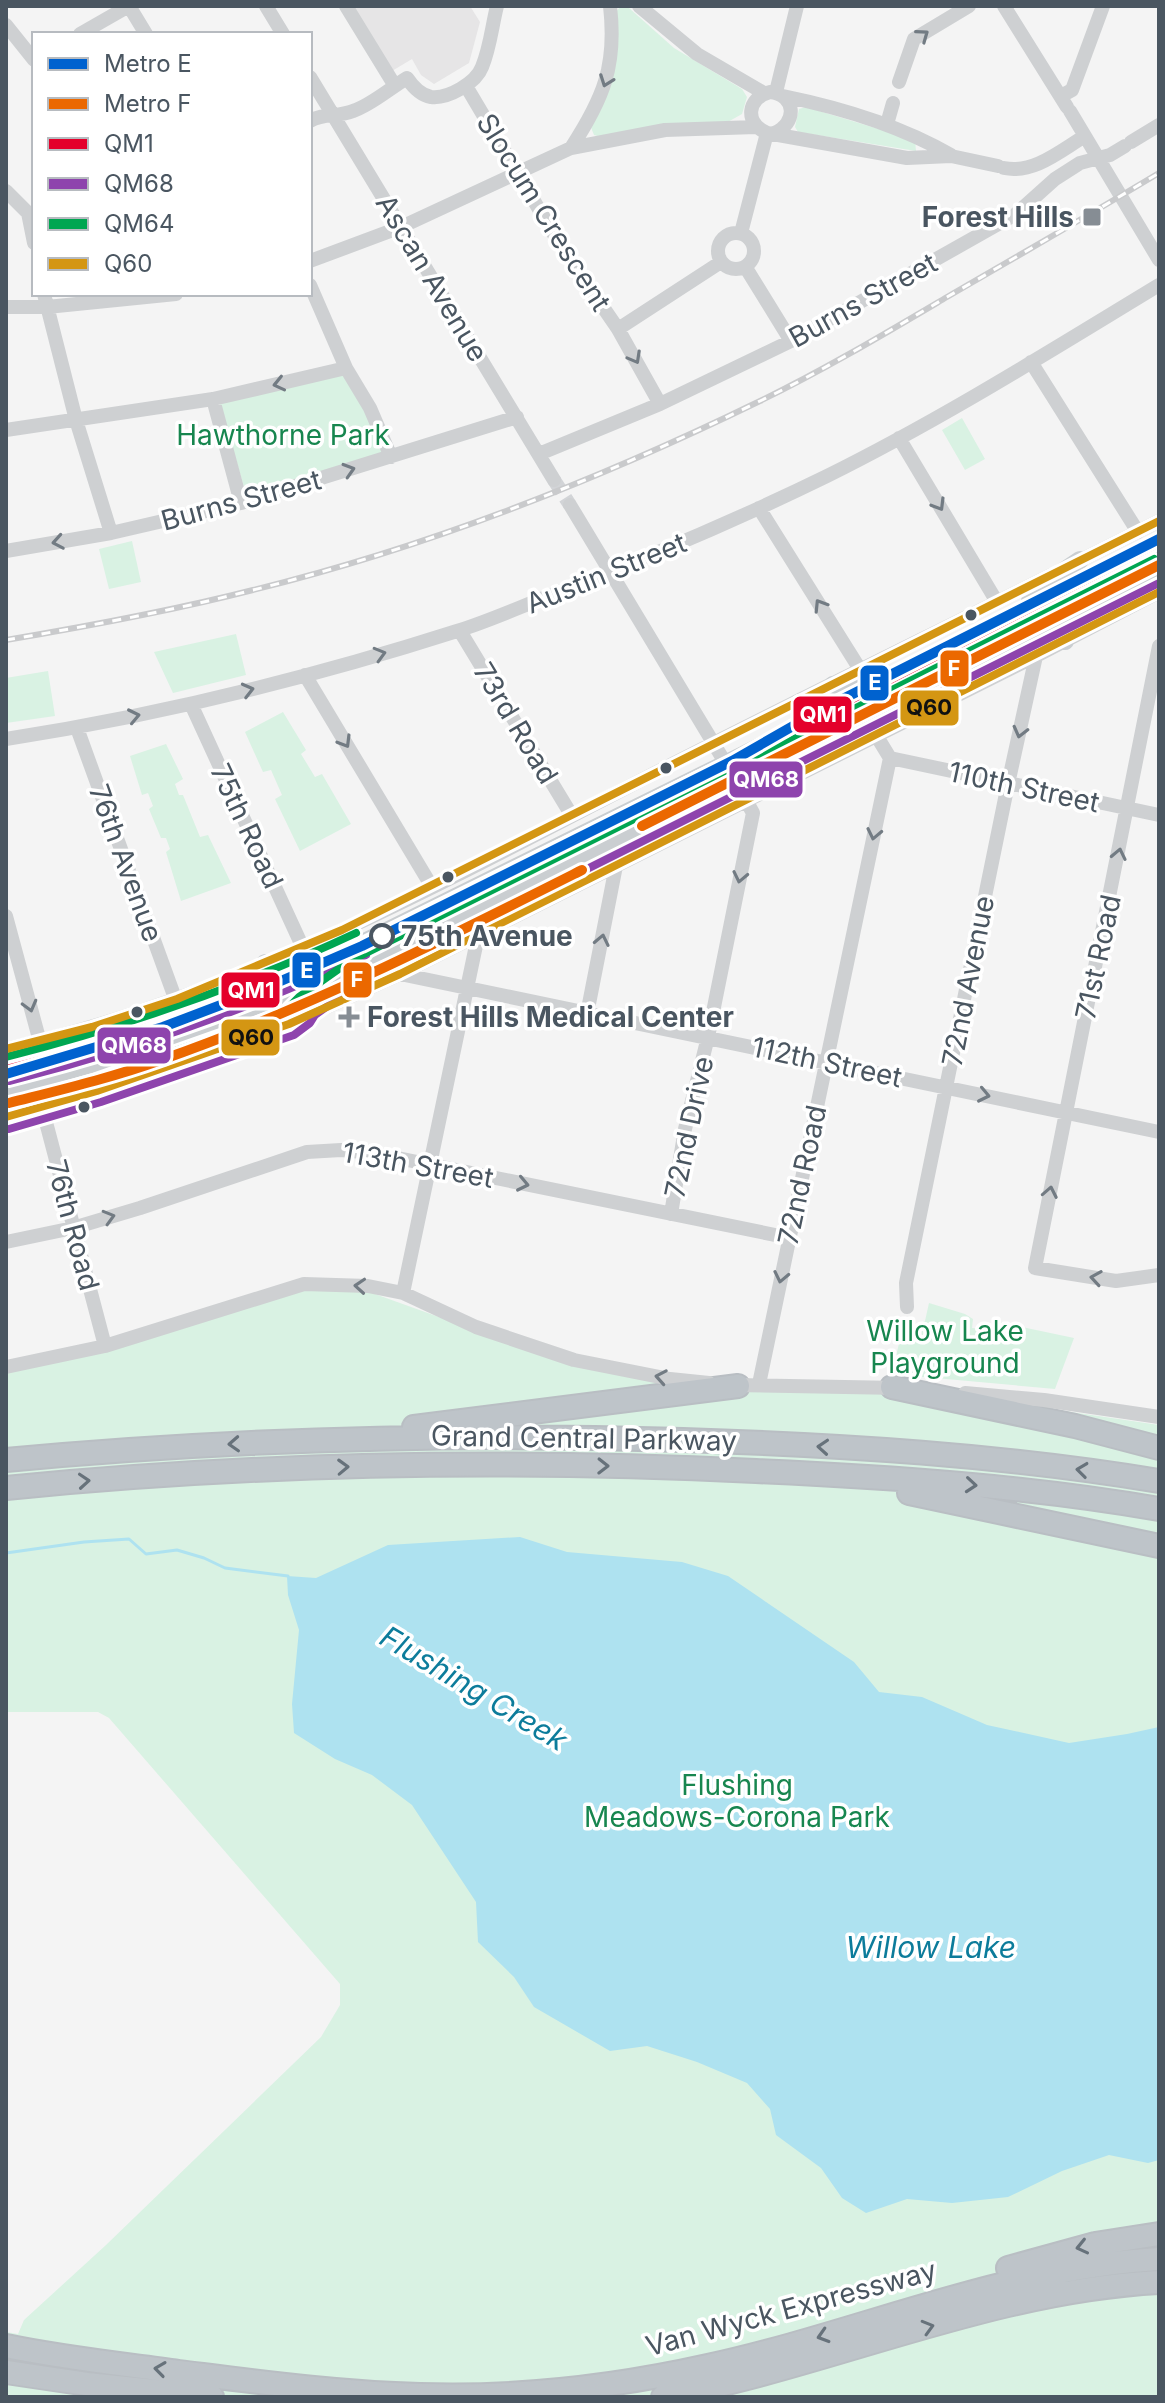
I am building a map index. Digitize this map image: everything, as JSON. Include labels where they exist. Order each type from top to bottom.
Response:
[{"type":"highway","points":[[340,1440],[458,1420],[748,1385]]},
{"type":"highway","points":[[892,1387],[1075,1426],[1159,1448]]},
{"type":"highway","name":"Grand Central Parkway","points":[[6,1460],[189,1446],[535,1437],[736,1442],[1000,1460],[1159,1481]]},
{"type":"highway","name":"Grand Central Parkway","points":[[6,1488],[227,1471],[415,1465],[621,1466],[809,1474],[1035,1491],[1159,1509]]},
{"type":"highway","points":[[809,1474],[966,1503],[1155,1547]]},
{"type":"highway","points":[[897,2313],[957,2284],[1052,2254],[1159,2234]]},
{"type":"highway","name":"Van Wyck Expressway","points":[[6,2346],[73,2358],[324,2389],[421,2395],[488,2395],[598,2385],[681,2372],[776,2349],[1049,2272],[1159,2259]]},
{"type":"highway","name":"Van Wyck Expressway","points":[[663,2397],[796,2366],[1027,2300],[1080,2289],[1159,2282]]},
{"type":"highway","points":[[6,2372],[212,2397]]},
{"type":"highway","points":[[87,2384],[138,2397]]},
{"type":"main road","points":[[6,1094],[194,1037],[355,972],[731,772],[919,664],[1012,617],[1148,541]]},
{"type":"main road","points":[[1012,617],[1052,579],[1080,560]]},
{"type":"main road","points":[[6,1069],[132,1036],[330,959],[956,671],[1159,569]]},
{"type":"main road","points":[[956,671],[998,659],[1043,638],[1065,641]]},
{"type":"main road","points":[[833,685],[855,686],[919,664]]},
{"type":"main road","points":[[233,998],[253,980],[265,963]]},
{"type":"main road","points":[[289,1024],[306,1007],[355,972]]},
{"type":"street","points":[[84,32],[129,6],[145,32]]},
{"type":"street","points":[[266,6],[282,32]]},
{"type":"street","points":[[346,6],[395,86]]},
{"type":"street","points":[[571,148],[608,76],[613,48],[610,6]]},
{"type":"street","points":[[312,260],[401,227],[571,148],[665,130],[783,130],[790,122],[790,103],[697,54],[639,6]]},
{"type":"street","points":[[775,94],[797,6]]},
{"type":"street","points":[[899,82],[914,39],[969,6]]},
{"type":"street","points":[[1004,6],[1159,260]]},
{"type":"street","points":[[1066,104],[1103,6]]},
{"type":"street","name":"Slocum Crescent","points":[[493,10],[481,70],[466,86],[559,243],[618,329],[660,404]]},
{"type":"street","points":[[6,25],[32,58]]},
{"type":"street","points":[[312,120],[318,116],[355,111],[407,78],[415,89],[429,97],[442,97],[466,86]]},
{"type":"street","name":"Ascan Avenue","points":[[312,80],[554,480]]},
{"type":"street","points":[[951,156],[916,135],[887,124],[775,94],[756,99],[751,108],[751,118],[766,131],[907,158],[951,156],[1001,167],[1025,169],[1085,136]]},
{"type":"street","points":[[887,124],[893,103]]},
{"type":"street","points":[[1098,158],[1110,155],[1159,125]]},
{"type":"street","points":[[741,233],[766,131]]},
{"type":"street","name":"Burns Street","points":[[539,454],[660,404],[791,341],[1012,216],[1049,183],[1080,163],[1098,158]]},
{"type":"street","points":[[1025,169],[1040,193]]},
{"type":"street","points":[[6,191],[31,211]]},
{"type":"street","points":[[734,233],[741,233],[754,245],[755,253],[746,268],[732,270],[721,262],[718,248],[721,241],[734,233]]},
{"type":"street","points":[[618,329],[721,262]]},
{"type":"street","points":[[746,268],[791,341]]},
{"type":"street","name":"Austin Street","points":[[6,739],[191,704],[305,675],[460,631],[611,572],[691,540],[899,438],[1159,285]]},
{"type":"street","points":[[312,290],[346,368],[370,408],[391,457]]},
{"type":"street","points":[[6,307],[46,301],[139,296]]},
{"type":"street","points":[[46,301],[76,420],[111,533]]},
{"type":"street","points":[[1031,362],[1148,541],[1159,569]]},
{"type":"street","points":[[6,430],[213,399],[346,368]]},
{"type":"street","points":[[213,399],[241,503]]},
{"type":"street","name":"Burns Street","points":[[6,551],[111,533],[241,503],[517,417]]},
{"type":"street","points":[[899,438],[997,602]]},
{"type":"street","points":[[570,505],[731,772]]},
{"type":"street","points":[[759,508],[861,671]]},
{"type":"street","points":[[6,1049],[40,1042],[175,998],[303,948],[432,887],[1080,560],[1148,541],[1159,521]]},
{"type":"street","points":[[6,1117],[141,1076],[289,1024],[400,974],[1159,592]]},
{"type":"street","name":"73rd Road","points":[[460,631],[572,816]]},
{"type":"street","name":"71st Road","points":[[1158,1271],[1116,1281],[1035,1268],[1159,646]]},
{"type":"street","name":"72nd Avenue","points":[[907,1307],[906,1283],[1036,656]]},
{"type":"street","points":[[305,675],[432,887]]},
{"type":"street","name":"75th Road","points":[[191,704],[303,948]]},
{"type":"street","name":"76th Avenue","points":[[77,728],[175,998]]},
{"type":"street","points":[[876,735],[890,758]]},
{"type":"street","name":"110th Street","points":[[890,758],[1159,815]]},
{"type":"street","name":"72nd Road","points":[[748,1385],[790,1238],[890,758]]},
{"type":"street","name":"72nd Drive","points":[[671,1214],[685,1129],[708,1037],[753,813],[731,772]]},
{"type":"street","points":[[587,1014],[616,866]]},
{"type":"street","name":"76th Road","points":[[6,916],[40,1042],[42,1107],[105,1346]]},
{"type":"street","points":[[403,1293],[478,936]]},
{"type":"street","name":"112th Street","points":[[400,974],[1159,1132]]},
{"type":"street","name":"113th Street","points":[[6,1242],[73,1228],[307,1152],[356,1151],[790,1238]]},
{"type":"street","name":"Grand Central Parkway","points":[[6,1367],[105,1346],[304,1284],[368,1286],[403,1293],[476,1327],[574,1360],[670,1379],[748,1385],[892,1387],[1024,1398],[1159,1417]]},
{"type":"shaded area","points":[[353,6],[470,6],[480,22],[469,63],[434,84],[421,75],[412,59],[392,71]]},
{"type":"green space","points":[[620,7],[629,8],[674,48],[742,89],[747,97],[742,114],[726,123],[662,124],[601,137],[594,135],[590,125],[615,13]]},
{"type":"green space","points":[[806,107],[915,140],[916,151],[798,132],[795,127],[799,109]]},
{"type":"green space","name":"Hawthorne Park","points":[[338,370],[359,394],[382,453],[246,494],[220,404]]},
{"type":"green space","points":[[962,418],[985,459],[965,470],[942,430]]},
{"type":"green space","points":[[132,541],[141,582],[109,589],[99,549]]},
{"type":"green space","points":[[236,634],[246,675],[173,693],[154,652]]},
{"type":"green space","points":[[48,671],[55,716],[6,723],[6,678]]},
{"type":"green space","points":[[283,712],[306,750],[301,754],[315,777],[322,774],[351,824],[300,851],[275,799],[282,795],[271,770],[263,772],[245,732]]},
{"type":"green space","points":[[166,744],[183,779],[175,784],[179,795],[183,795],[200,837],[208,835],[231,883],[181,901],[166,852],[170,849],[166,838],[161,838],[149,809],[153,806],[148,793],[142,795],[130,756]]},
{"type":"green space","name":"Flushing Meadows-Corona Park","points":[[361,1289],[581,1368],[886,1388],[1159,1425],[1159,2397],[6,2397],[6,2332],[18,2334],[24,2320],[321,2037],[340,2005],[340,1984],[109,1718],[98,1712],[6,1712],[6,1369],[301,1290]]},
{"type":"green space","name":"Willow Lake Playground","points":[[929,1303],[965,1314],[973,1319],[972,1328],[996,1330],[999,1322],[1074,1338],[1055,1389],[913,1376],[896,1356],[902,1331],[925,1321]]},
{"type":"water","name":"Willow Lake","points":[[520,1537],[567,1552],[682,1562],[728,1576],[854,1662],[879,1692],[922,1697],[987,1725],[1069,1743],[1159,1727],[1159,2160],[1148,2163],[1109,2155],[1062,2171],[1008,2197],[952,2203],[907,2199],[866,2213],[842,2198],[821,2168],[776,2135],[770,2109],[747,2083],[647,2046],[610,2051],[534,2007],[514,1977],[478,1942],[476,1902],[412,1805],[372,1775],[335,1759],[294,1733],[292,1704],[299,1630],[288,1595],[287,1576],[316,1578],[388,1545]]},
{"type":"waterway","name":"Flushing Creek","points":[[6,1553],[129,1539],[146,1554],[177,1550],[225,1568],[288,1576]]},
{"type":"tunnel","points":[[554,480],[570,505]]},
{"type":"railway","points":[[6,640],[222,598],[318,573],[448,532],[575,484],[699,430],[808,377],[1159,173]]},
{"type":"metro line","name":"E","points":[[6,1074],[163,1027],[362,946],[732,761],[821,710],[1159,539]]},
{"type":"metro line","name":"F","points":[[642,826],[1159,565]]},
{"type":"metro line","name":"F","points":[[9,1103],[142,1066],[215,1040],[322,996],[582,870]]},
{"type":"transit line","name":"Q60","points":[[6,1049],[92,1027],[177,999],[342,930],[1159,521]]},
{"type":"transit line","name":"QM1","points":[[6,1069],[132,1036],[330,959],[743,755],[1159,543]]},
{"type":"transit line","name":"QM64","points":[[6,1105],[93,1080],[283,1013],[299,997],[350,961],[1154,559]]},
{"type":"transit line","name":"QM68","points":[[9,1129],[101,1102],[294,1035],[315,1015],[361,982],[1159,583]]},
{"type":"transit line","name":"Q60","points":[[6,1117],[97,1091],[289,1024],[400,974],[1159,592]]},
{"type":"transit line","name":"QM64","points":[[6,1057],[184,1003],[356,933]]},
{"type":"transit line","name":"QM68","points":[[9,1081],[190,1027],[366,955]]},
{"type":"place","name":"Forest Hills","points":[[1092,217]]},
{"type":"place","name":"75th Avenue","points":[[382,936]]},
{"type":"place","name":"Forest Hills Medical Center","points":[[349,1017]]}]
